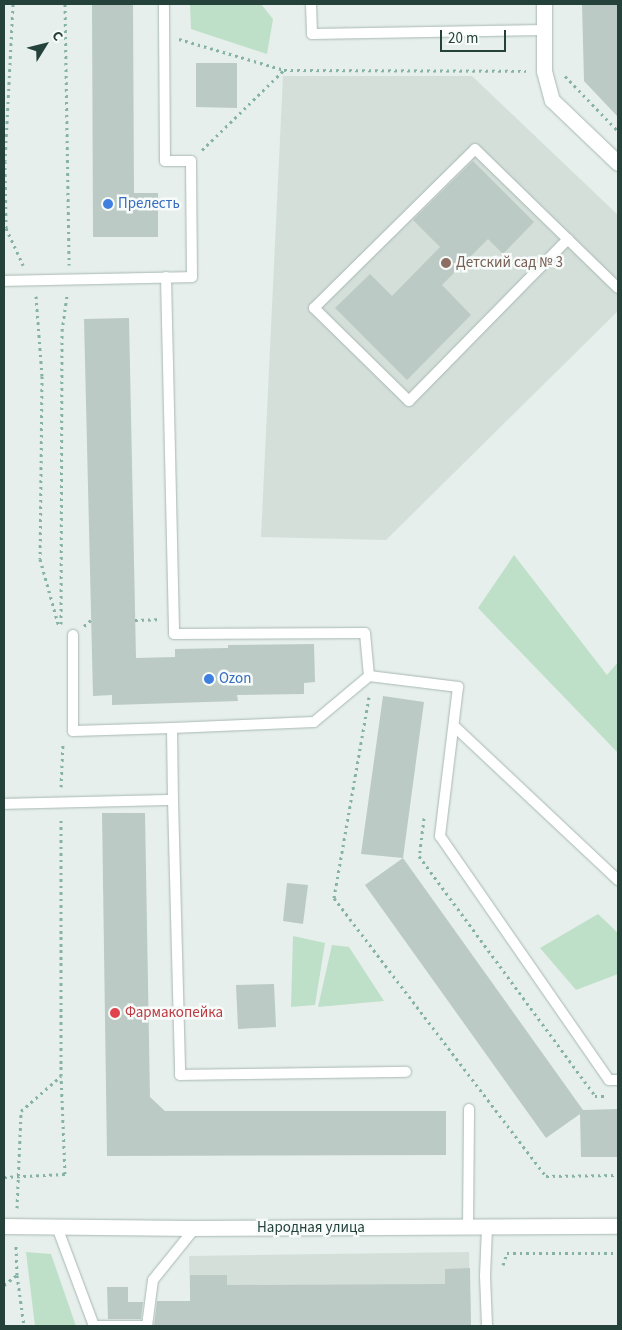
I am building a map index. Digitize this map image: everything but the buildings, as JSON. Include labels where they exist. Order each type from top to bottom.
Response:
[{"type":"street","points":[[544,4],[544,71],[552,100],[618,163]]},
{"type":"street","name":"Народная улица","points":[[4,1226],[486,1228],[618,1226]]},
{"type":"lane","points":[[4,281],[192,277],[191,161],[165,161],[164,4]]},
{"type":"lane","points":[[311,4],[312,34],[544,30]]},
{"type":"lane","points":[[568,239],[410,401],[314,308],[475,149],[568,239],[618,288]]},
{"type":"lane","points":[[166,277],[174,634],[365,633],[368,676]]},
{"type":"lane","points":[[73,635],[73,731],[314,722],[368,676],[458,687],[440,836],[609,1080],[618,1080]]},
{"type":"lane","points":[[454,726],[618,880]]},
{"type":"lane","points":[[172,728],[180,1075],[406,1072]]},
{"type":"lane","points":[[4,804],[173,800]]},
{"type":"lane","points":[[468,1228],[469,1110]]},
{"type":"lane","points":[[57,1227],[94,1326],[147,1326],[152,1280],[195,1228]]},
{"type":"lane","points":[[486,1228],[487,1326]]},
{"type":"path","points":[[13,4],[5,161],[6,228],[30,280],[39,311],[42,376],[40,559],[62,635],[62,331],[69,279],[64,4]]},
{"type":"path","points":[[164,34],[284,70],[544,71]]},
{"type":"path","points":[[191,161],[284,70]]},
{"type":"path","points":[[562,73],[618,131]]},
{"type":"path","points":[[135,620],[174,618]]},
{"type":"path","points":[[369,696],[334,898],[546,1176],[618,1175]]},
{"type":"path","points":[[4,1177],[65,1174],[61,1076],[62,744]]},
{"type":"path","points":[[425,809],[419,856],[595,1096],[610,1096]]},
{"type":"path","points":[[18,1177],[21,1111],[61,1076]]},
{"type":"path","points":[[485,1276],[500,1274],[507,1253],[618,1253]]},
{"type":"path","points":[[17,1275],[24,1326]]},
{"type":"shaded area","name":"Детский сад № 3","points":[[283,76],[472,76],[618,215],[618,311],[386,540],[261,537]]},
{"type":"shaded area","points":[[469,1252],[471,1326],[191,1326],[189,1256]]},
{"type":"green space","points":[[190,4],[261,4],[273,19],[267,54],[191,29]]},
{"type":"green space","points":[[514,555],[607,675],[618,662],[618,753],[478,608]]},
{"type":"green space","points":[[598,914],[618,933],[618,974],[576,990],[540,948]]},
{"type":"green space","points":[[293,936],[325,943],[315,1005],[291,1007]]},
{"type":"green space","points":[[332,945],[349,947],[384,1001],[318,1007]]},
{"type":"green space","points":[[26,1252],[51,1254],[76,1326],[35,1326]]},
{"type":"place","name":"Прелесть","points":[[108,204]]},
{"type":"place","name":"Детский сад № 3","points":[[446,263]]},
{"type":"place","name":"Ozon","points":[[209,679]]},
{"type":"place","name":"Фармакопейка","points":[[115,1013]]}]
